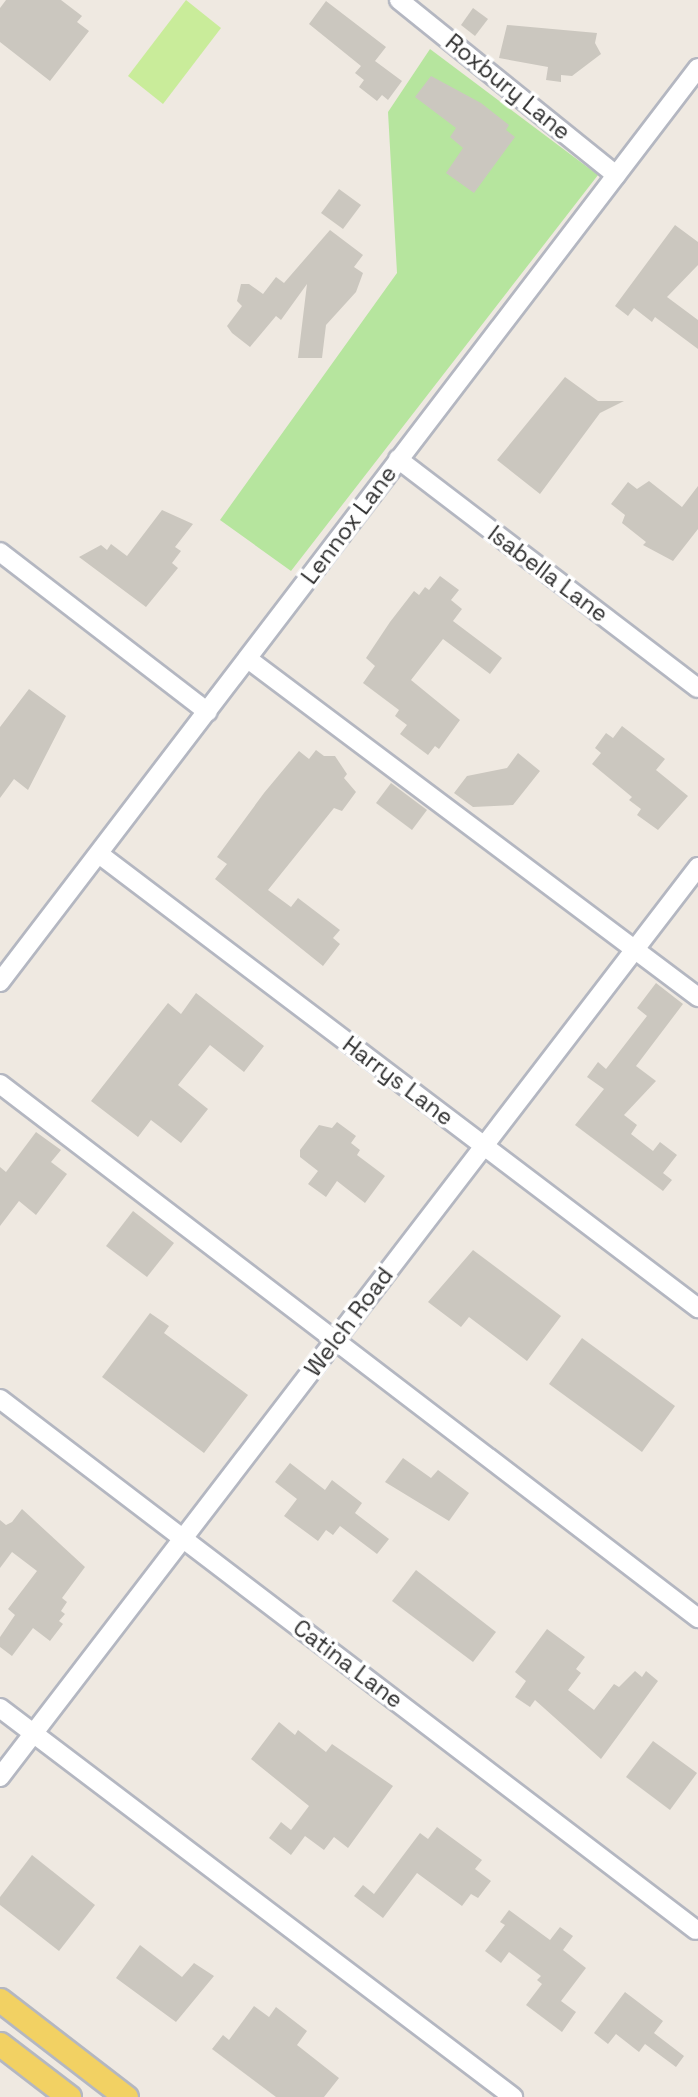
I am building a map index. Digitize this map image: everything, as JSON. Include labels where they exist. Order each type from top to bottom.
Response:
[{"type":"main road","points":[[0,2000],[126,2097]]},
{"type":"main road","points":[[0,2045],[69,2097]]},
{"type":"street","name":"Roxbury Lane","points":[[399,0],[616,175]]},
{"type":"street","name":"Lennox Lane","points":[[0,982],[698,68]]},
{"type":"street","name":"Isabella Lane","points":[[398,460],[698,688]]},
{"type":"street","points":[[0,552],[208,712]]},
{"type":"street","points":[[248,659],[698,996]]},
{"type":"street","name":"Harrys Lane","points":[[99,854],[698,1308]]},
{"type":"street","name":"Welch Road","points":[[0,1777],[698,867]]},
{"type":"street","points":[[0,1084],[698,1618]]},
{"type":"street","name":"Catina Lane","points":[[0,1399],[696,1930]]},
{"type":"street","points":[[0,1707],[513,2097]]},
{"type":"green space","points":[[186,0],[221,28],[163,104],[128,76]]},
{"type":"green space","points":[[430,49],[598,175],[291,571],[220,520],[397,273],[388,112]]},
{"type":"building","points":[[6,0],[61,0],[82,16],[77,22],[89,31],[50,81],[0,42],[0,8]]},
{"type":"building","points":[[326,1],[386,47],[375,61],[402,81],[388,100],[382,95],[377,101],[359,87],[364,80],[355,73],[361,66],[309,24]]},
{"type":"building","points":[[473,8],[488,19],[475,36],[461,25]]},
{"type":"building","points":[[507,25],[597,33],[595,43],[601,54],[572,76],[561,75],[561,82],[546,80],[548,67],[499,58]]},
{"type":"building","points":[[431,76],[481,103],[509,125],[506,130],[515,137],[474,193],[446,173],[463,148],[450,137],[456,128],[415,97]]},
{"type":"building","points":[[339,189],[361,205],[343,229],[321,213]]},
{"type":"building","points":[[675,225],[698,242],[698,265],[667,297],[698,320],[698,349],[655,317],[652,322],[634,308],[628,316],[615,306]]},
{"type":"building","points":[[330,230],[363,255],[354,267],[363,273],[356,292],[326,325],[322,358],[298,358],[307,284],[281,320],[276,316],[250,347],[232,333],[227,326],[242,306],[237,301],[241,284],[249,284],[263,294],[276,277],[284,283]]},
{"type":"building","points":[[565,377],[598,401],[624,401],[600,413],[540,494],[497,460]]},
{"type":"building","points":[[649,481],[682,507],[698,486],[698,529],[673,561],[643,545],[646,542],[622,523],[625,515],[611,504],[628,482],[637,489]]},
{"type":"building","points":[[162,510],[193,524],[175,547],[181,551],[172,563],[178,568],[146,607],[79,557],[101,545],[107,550],[111,544],[127,556]]},
{"type":"building","points":[[440,576],[459,590],[451,600],[462,609],[453,621],[502,658],[490,674],[443,639],[411,680],[460,720],[439,749],[435,746],[428,755],[400,734],[407,725],[395,716],[399,710],[363,683],[375,666],[366,658],[390,622],[414,591],[419,595],[425,587],[429,590]]},
{"type":"building","points":[[29,689],[66,716],[28,790],[14,779],[0,798],[0,727]]},
{"type":"building","points":[[622,726],[665,759],[656,770],[688,796],[658,830],[637,815],[641,809],[629,800],[632,797],[592,764],[601,753],[595,748],[606,733],[613,738]]},
{"type":"building","points":[[316,750],[324,756],[335,756],[347,774],[344,778],[356,792],[342,811],[334,808],[268,890],[291,907],[298,898],[340,930],[333,938],[340,944],[323,966],[215,879],[227,864],[217,857],[264,793],[299,751],[309,759]]},
{"type":"building","points":[[518,753],[540,771],[513,805],[473,807],[454,793],[467,776],[507,768]]},
{"type":"building","points":[[391,783],[427,810],[412,830],[376,803]]},
{"type":"building","points":[[656,983],[683,1004],[636,1066],[656,1081],[624,1115],[637,1125],[631,1134],[653,1151],[660,1142],[677,1155],[663,1173],[672,1180],[663,1191],[575,1125],[604,1089],[587,1077],[598,1062],[606,1069],[647,1016],[637,1008]]},
{"type":"building","points":[[196,993],[264,1046],[244,1072],[210,1045],[178,1085],[208,1109],[181,1143],[151,1120],[138,1137],[91,1101],[168,1003],[181,1014]]},
{"type":"building","points":[[337,1122],[356,1136],[351,1143],[360,1150],[357,1155],[385,1176],[365,1203],[337,1181],[326,1197],[308,1184],[318,1171],[300,1157],[300,1150],[319,1125],[332,1128]]},
{"type":"building","points":[[36,1132],[61,1150],[51,1162],[67,1174],[36,1215],[19,1201],[0,1226],[0,1167],[6,1172]]},
{"type":"building","points":[[133,1211],[174,1243],[147,1277],[106,1246]]},
{"type":"building","points":[[473,1250],[561,1316],[527,1361],[469,1317],[461,1327],[428,1302]]},
{"type":"building","points":[[150,1313],[169,1326],[164,1333],[248,1395],[204,1453],[102,1377]]},
{"type":"building","points":[[582,1338],[675,1406],[642,1452],[549,1384]]},
{"type":"building","points":[[403,1458],[431,1478],[438,1470],[469,1493],[449,1521],[385,1482]]},
{"type":"building","points":[[290,1463],[325,1490],[332,1480],[362,1503],[355,1513],[389,1539],[377,1554],[340,1526],[333,1535],[326,1530],[318,1541],[284,1516],[297,1499],[275,1482]]},
{"type":"building","points":[[22,1509],[85,1567],[62,1598],[67,1602],[61,1611],[65,1614],[59,1621],[63,1624],[50,1641],[33,1628],[12,1656],[0,1647],[0,1637],[15,1615],[8,1609],[37,1571],[12,1552],[0,1568],[0,1520],[6,1525],[12,1522]]},
{"type":"building","points":[[416,1570],[496,1632],[473,1662],[392,1601]]},
{"type":"building","points":[[547,1629],[585,1657],[576,1669],[581,1673],[568,1690],[594,1710],[614,1684],[619,1687],[635,1671],[642,1677],[646,1671],[658,1681],[601,1759],[535,1700],[530,1707],[515,1697],[526,1681],[515,1672]]},
{"type":"building","points":[[279,1722],[295,1735],[298,1730],[326,1752],[332,1744],[393,1786],[348,1848],[334,1837],[324,1850],[305,1836],[291,1855],[269,1838],[281,1822],[291,1830],[309,1806],[251,1759]]},
{"type":"building","points":[[653,1741],[697,1773],[670,1810],[626,1777]]},
{"type":"building","points":[[437,1827],[482,1860],[475,1869],[491,1881],[478,1898],[471,1894],[462,1906],[417,1873],[383,1918],[354,1896],[363,1885],[374,1894],[420,1833],[428,1839]]},
{"type":"building","points":[[32,1855],[95,1905],[59,1951],[0,1905],[0,1897]]},
{"type":"building","points":[[509,1910],[550,1940],[560,1927],[573,1936],[563,1950],[586,1968],[561,2001],[576,2012],[562,2032],[526,2005],[542,1984],[537,1980],[541,1976],[509,1952],[501,1963],[485,1951],[505,1925],[500,1922]]},
{"type":"building","points":[[140,1945],[182,1977],[194,1963],[214,1976],[176,2022],[116,1978]]},
{"type":"building","points":[[625,1992],[663,2021],[654,2033],[684,2056],[676,2067],[645,2044],[639,2052],[616,2034],[608,2044],[594,2033]]},
{"type":"building","points":[[254,2006],[269,2017],[276,2007],[307,2031],[297,2045],[339,2078],[324,2097],[276,2097],[212,2049],[223,2035],[229,2040]]}]
